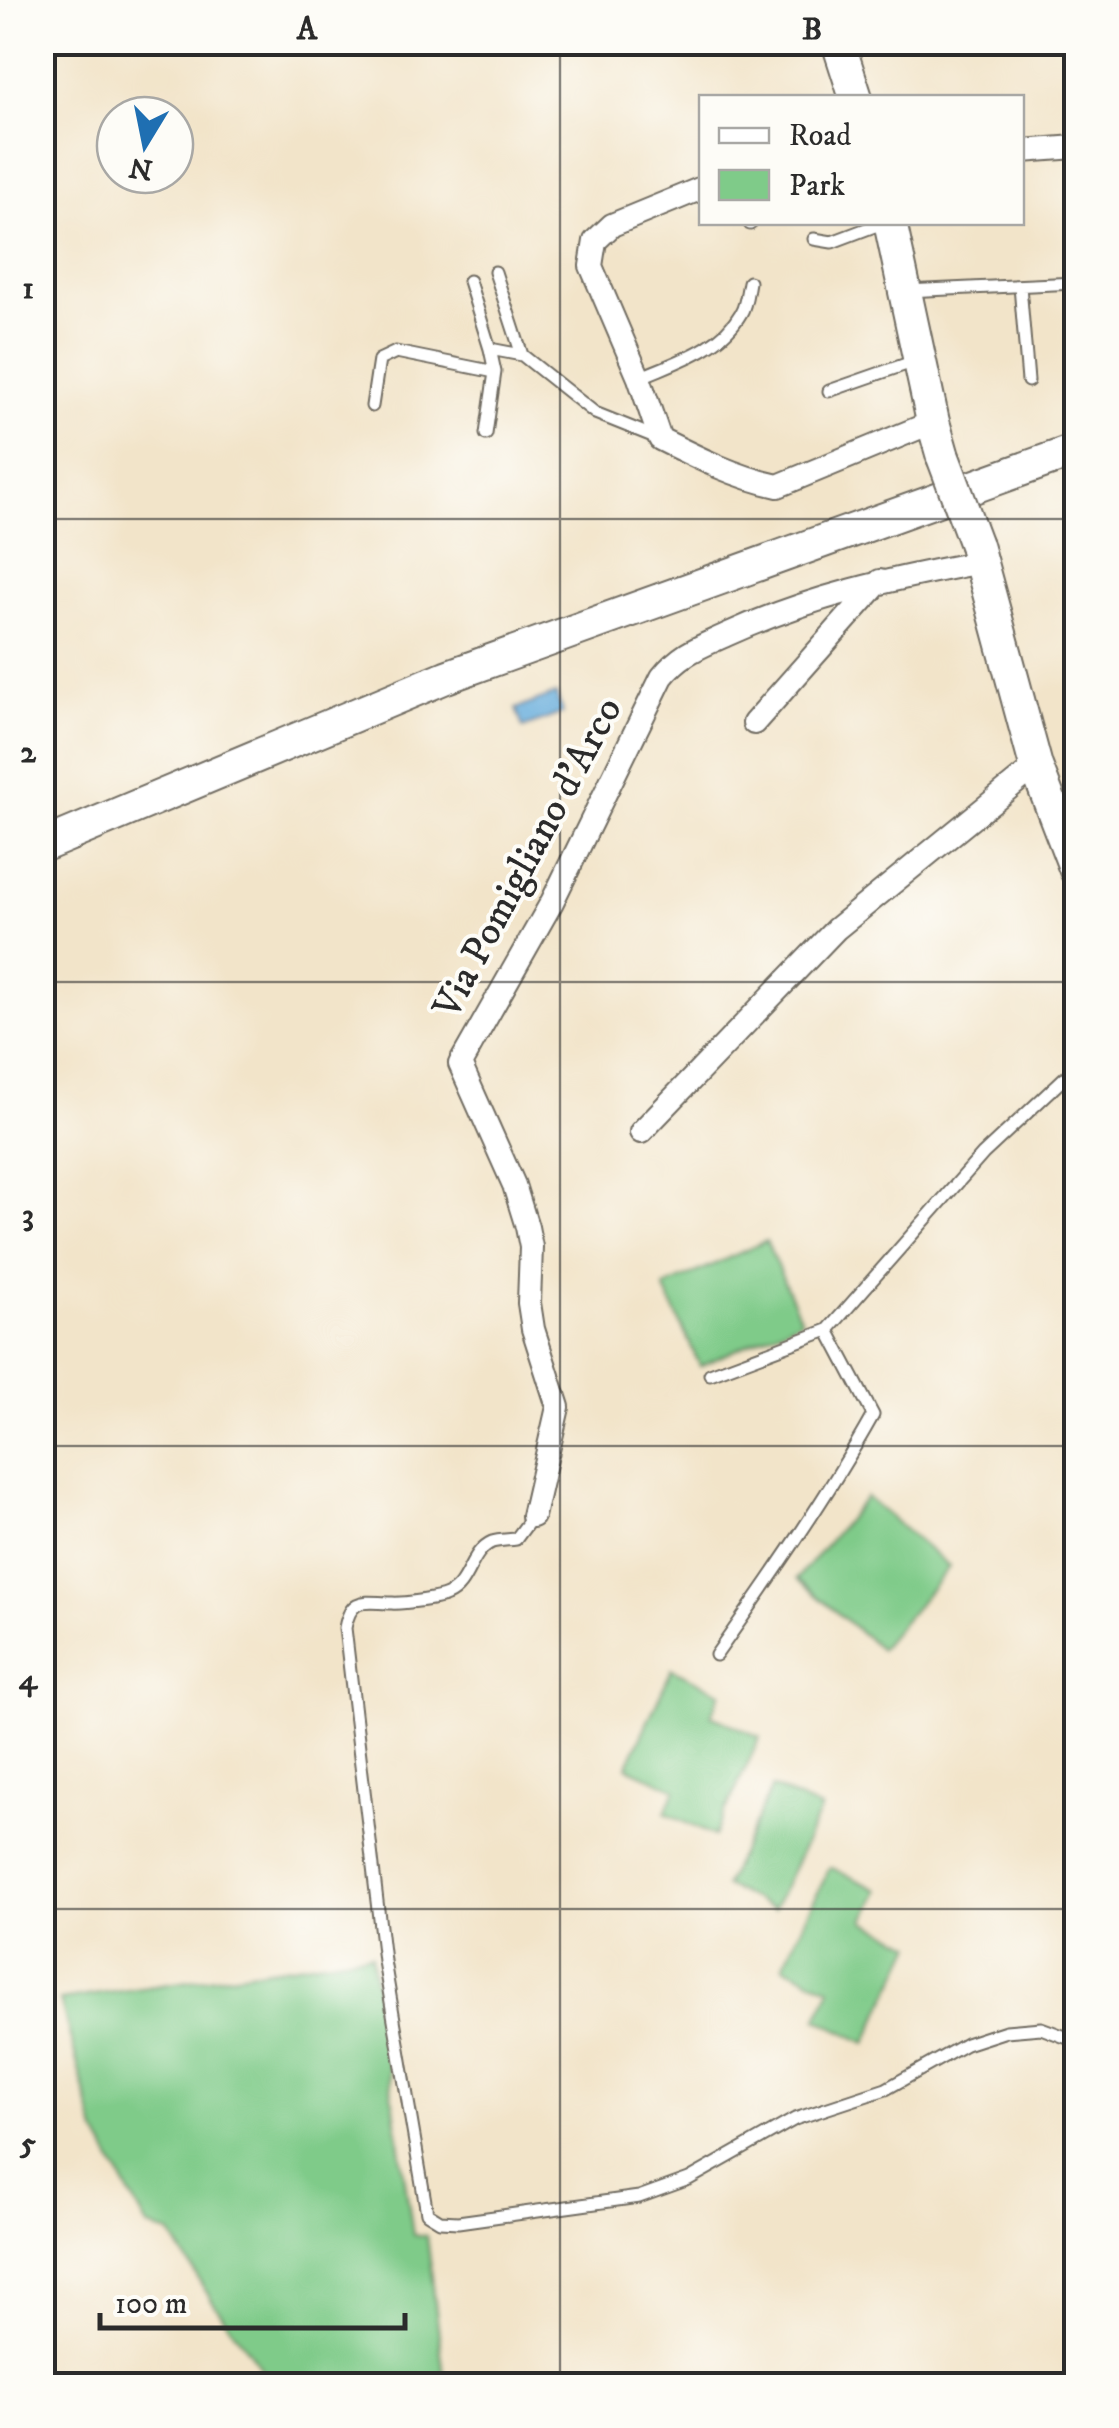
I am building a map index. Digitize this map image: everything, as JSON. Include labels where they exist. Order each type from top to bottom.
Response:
[{"type":"main road","points":[[838,42],[855,95]]},
{"type":"main road","points":[[889,225],[943,457],[978,553],[1036,766],[1064,802],[1076,870]]},
{"type":"main road","points":[[42,846],[419,688],[1076,450]]},
{"type":"street","points":[[1024,151],[1076,148]]},
{"type":"street","points":[[699,189],[612,224],[595,241],[591,266],[639,378],[660,439],[697,458],[778,486],[933,422]]},
{"type":"street","name":"Via Pomigliano d'Arco","points":[[533,1516],[558,1406],[531,1316],[528,1227],[460,1064],[552,902],[662,676],[673,663],[684,654],[758,620],[978,553]]},
{"type":"street","points":[[754,722],[880,581]]},
{"type":"street","points":[[641,1132],[836,929],[1036,766]]},
{"type":"lane","points":[[814,239],[832,242],[880,225]]},
{"type":"lane","points":[[495,272],[522,355]]},
{"type":"lane","points":[[469,281],[494,372],[486,434]]},
{"type":"lane","points":[[639,378],[708,348],[743,311],[749,282]]},
{"type":"lane","points":[[905,291],[1076,283]]},
{"type":"lane","points":[[1020,286],[1028,381]]},
{"type":"lane","points":[[490,350],[522,355],[595,413],[660,439]]},
{"type":"lane","points":[[372,406],[379,360],[396,352],[494,372]]},
{"type":"lane","points":[[830,391],[920,360]]},
{"type":"lane","points":[[710,1374],[828,1330],[983,1154],[1076,1067]]},
{"type":"lane","points":[[716,1655],[786,1554],[872,1415],[828,1330]]},
{"type":"lane","points":[[533,1516],[516,1539],[493,1542],[478,1552],[465,1578],[448,1595],[394,1604],[360,1603],[348,1613],[345,1628],[384,1961],[427,2213],[440,2221],[458,2222],[639,2197],[689,2179],[795,2118],[886,2089],[966,2044],[1006,2031],[1041,2028],[1076,2041]]},
{"type":"green space","points":[[766,1241],[801,1320],[700,1366],[664,1287]]},
{"type":"green space","points":[[866,1497],[949,1567],[880,1649],[797,1579]]},
{"type":"green space","points":[[672,1669],[721,1692],[711,1715],[760,1737],[714,1836],[665,1813],[676,1789],[627,1767]]},
{"type":"green space","points":[[772,1787],[821,1809],[774,1909],[725,1886]]},
{"type":"green space","points":[[830,1867],[879,1890],[865,1921],[913,1944],[866,2043],[817,2019],[831,1989],[783,1966]]},
{"type":"green space","points":[[371,1954],[413,2234],[427,2236],[445,2385],[324,2385],[265,2373],[212,2301],[170,2233],[148,2227],[96,2132],[60,2000]]},
{"type":"water","points":[[556,694],[563,713],[523,728],[516,709]]}]
